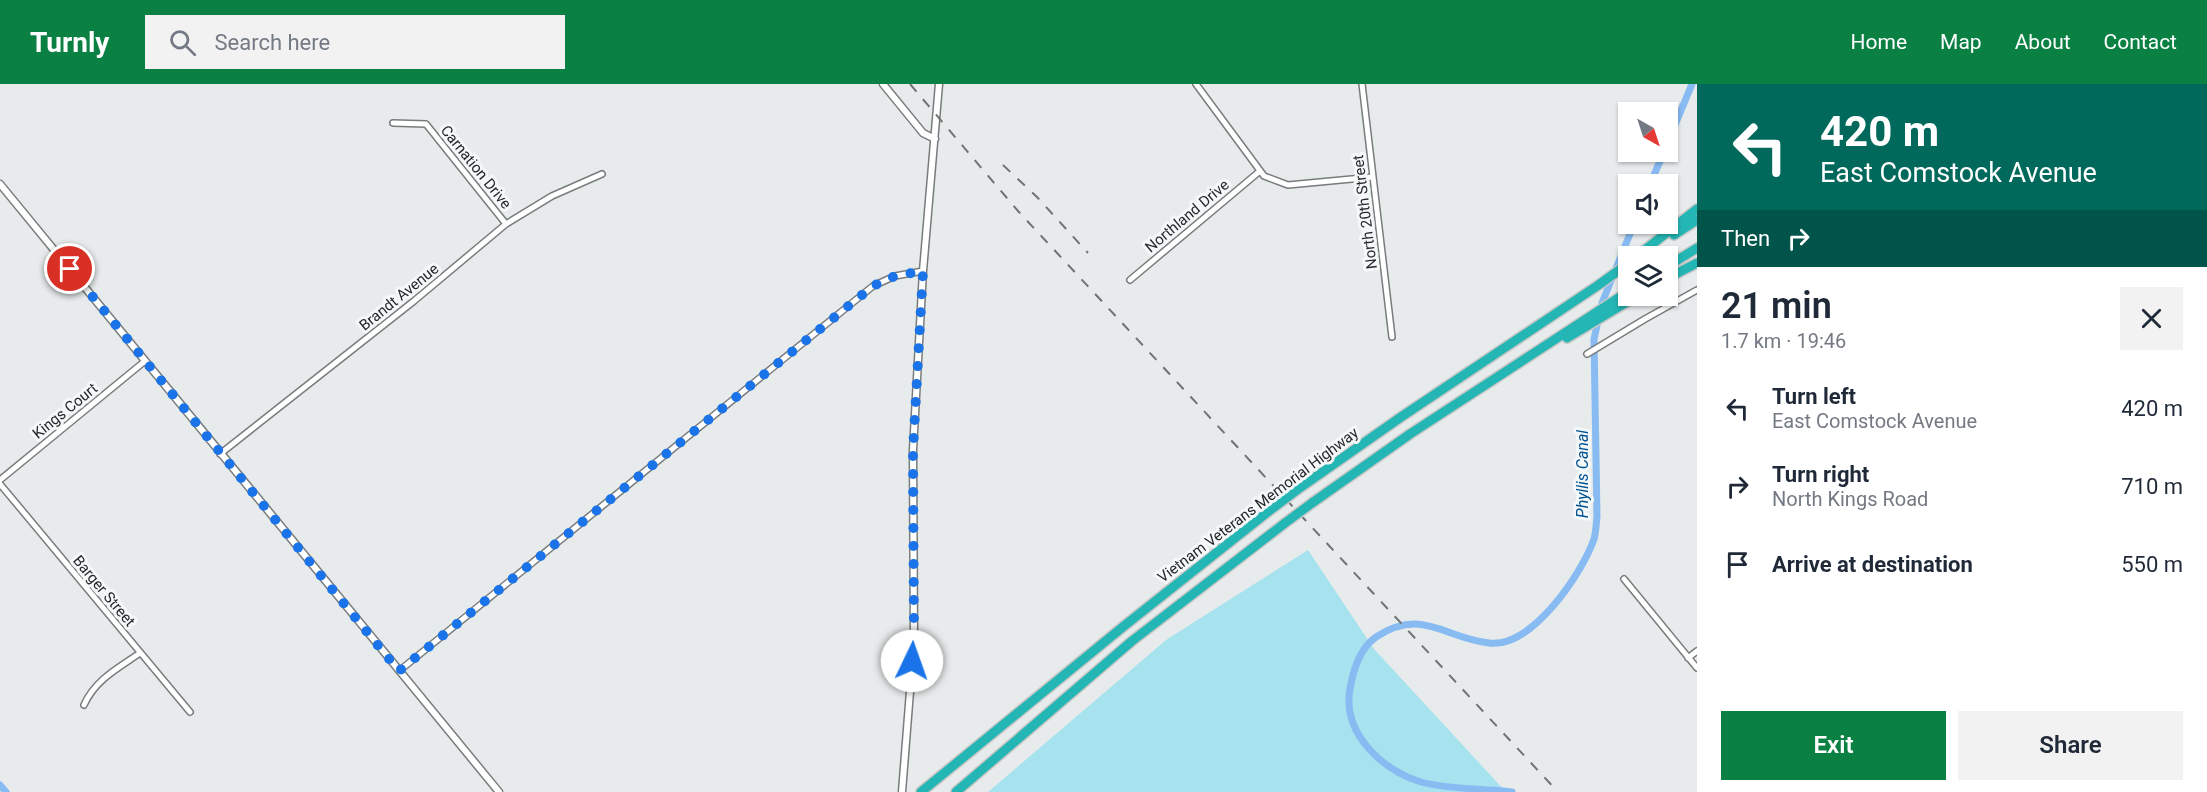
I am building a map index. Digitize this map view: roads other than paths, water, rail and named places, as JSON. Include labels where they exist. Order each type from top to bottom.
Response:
[{"type":"highway","points":[[1651,246],[1697,209]]},
{"type":"highway","points":[[1654,246],[1697,220]]},
{"type":"highway","points":[[1678,260],[1697,248]]},
{"type":"highway","points":[[1678,273],[1697,263]]},
{"type":"highway","name":"Vietnam Veterans Memorial Highway","points":[[921,792],[1124,626],[1301,487],[1618,271]]},
{"type":"highway","points":[[1501,374],[1585,328],[1618,301]]},
{"type":"highway","points":[[1501,374],[1589,316],[1618,303]]},
{"type":"highway","name":"Vietnam Veterans Memorial Highway","points":[[956,792],[1132,641],[1285,523],[1501,374]]},
{"type":"street","points":[[883,84],[923,133],[935,139]]},
{"type":"street","points":[[903,789],[914,641],[912,462],[923,271],[939,84]]},
{"type":"street","points":[[1196,84],[1264,176],[1288,185],[1373,177]]},
{"type":"street","name":"North 20th Street","points":[[1362,84],[1392,337]]},
{"type":"street","name":"Carnation Drive","points":[[393,123],[426,123],[506,224]]},
{"type":"street","name":"Northland Drive","points":[[1130,280],[1260,171]]},
{"type":"street","name":"Brandt Avenue","points":[[220,454],[414,301],[506,224],[552,196],[602,174]]},
{"type":"street","points":[[0,184],[498,792]]},
{"type":"street","points":[[399,671],[873,286],[895,276],[923,271]]},
{"type":"street","points":[[1587,354],[1697,290]]},
{"type":"street","name":"Kings Court","points":[[0,482],[145,360]]},
{"type":"street","name":"Barger Street","points":[[0,482],[190,712]]},
{"type":"street","points":[[1624,579],[1697,668]]},
{"type":"street","points":[[1689,658],[1697,651]]},
{"type":"street","points":[[84,705],[89,693],[100,681],[140,653]]},
{"type":"waterway","name":"Phyllis Canal","points":[[1678,118],[1692,84]]},
{"type":"waterway","name":"Phyllis Canal","points":[[1654,174],[1660,162]]},
{"type":"waterway","name":"Phyllis Canal","points":[[1512,792],[1432,785],[1392,769],[1368,748],[1359,735],[1352,720],[1349,705],[1351,682],[1358,660],[1366,647],[1376,637],[1392,628],[1420,624],[1473,640],[1489,643],[1505,642],[1538,622],[1567,589],[1588,554],[1594,539],[1597,517],[1594,339],[1602,303],[1630,234]]},
{"type":"waterway","points":[[0,785],[6,792]]},
{"type":"railway","points":[[910,84],[1018,211],[1558,792]]},
{"type":"railway","points":[[1003,165],[1037,197],[1088,253]]}]
